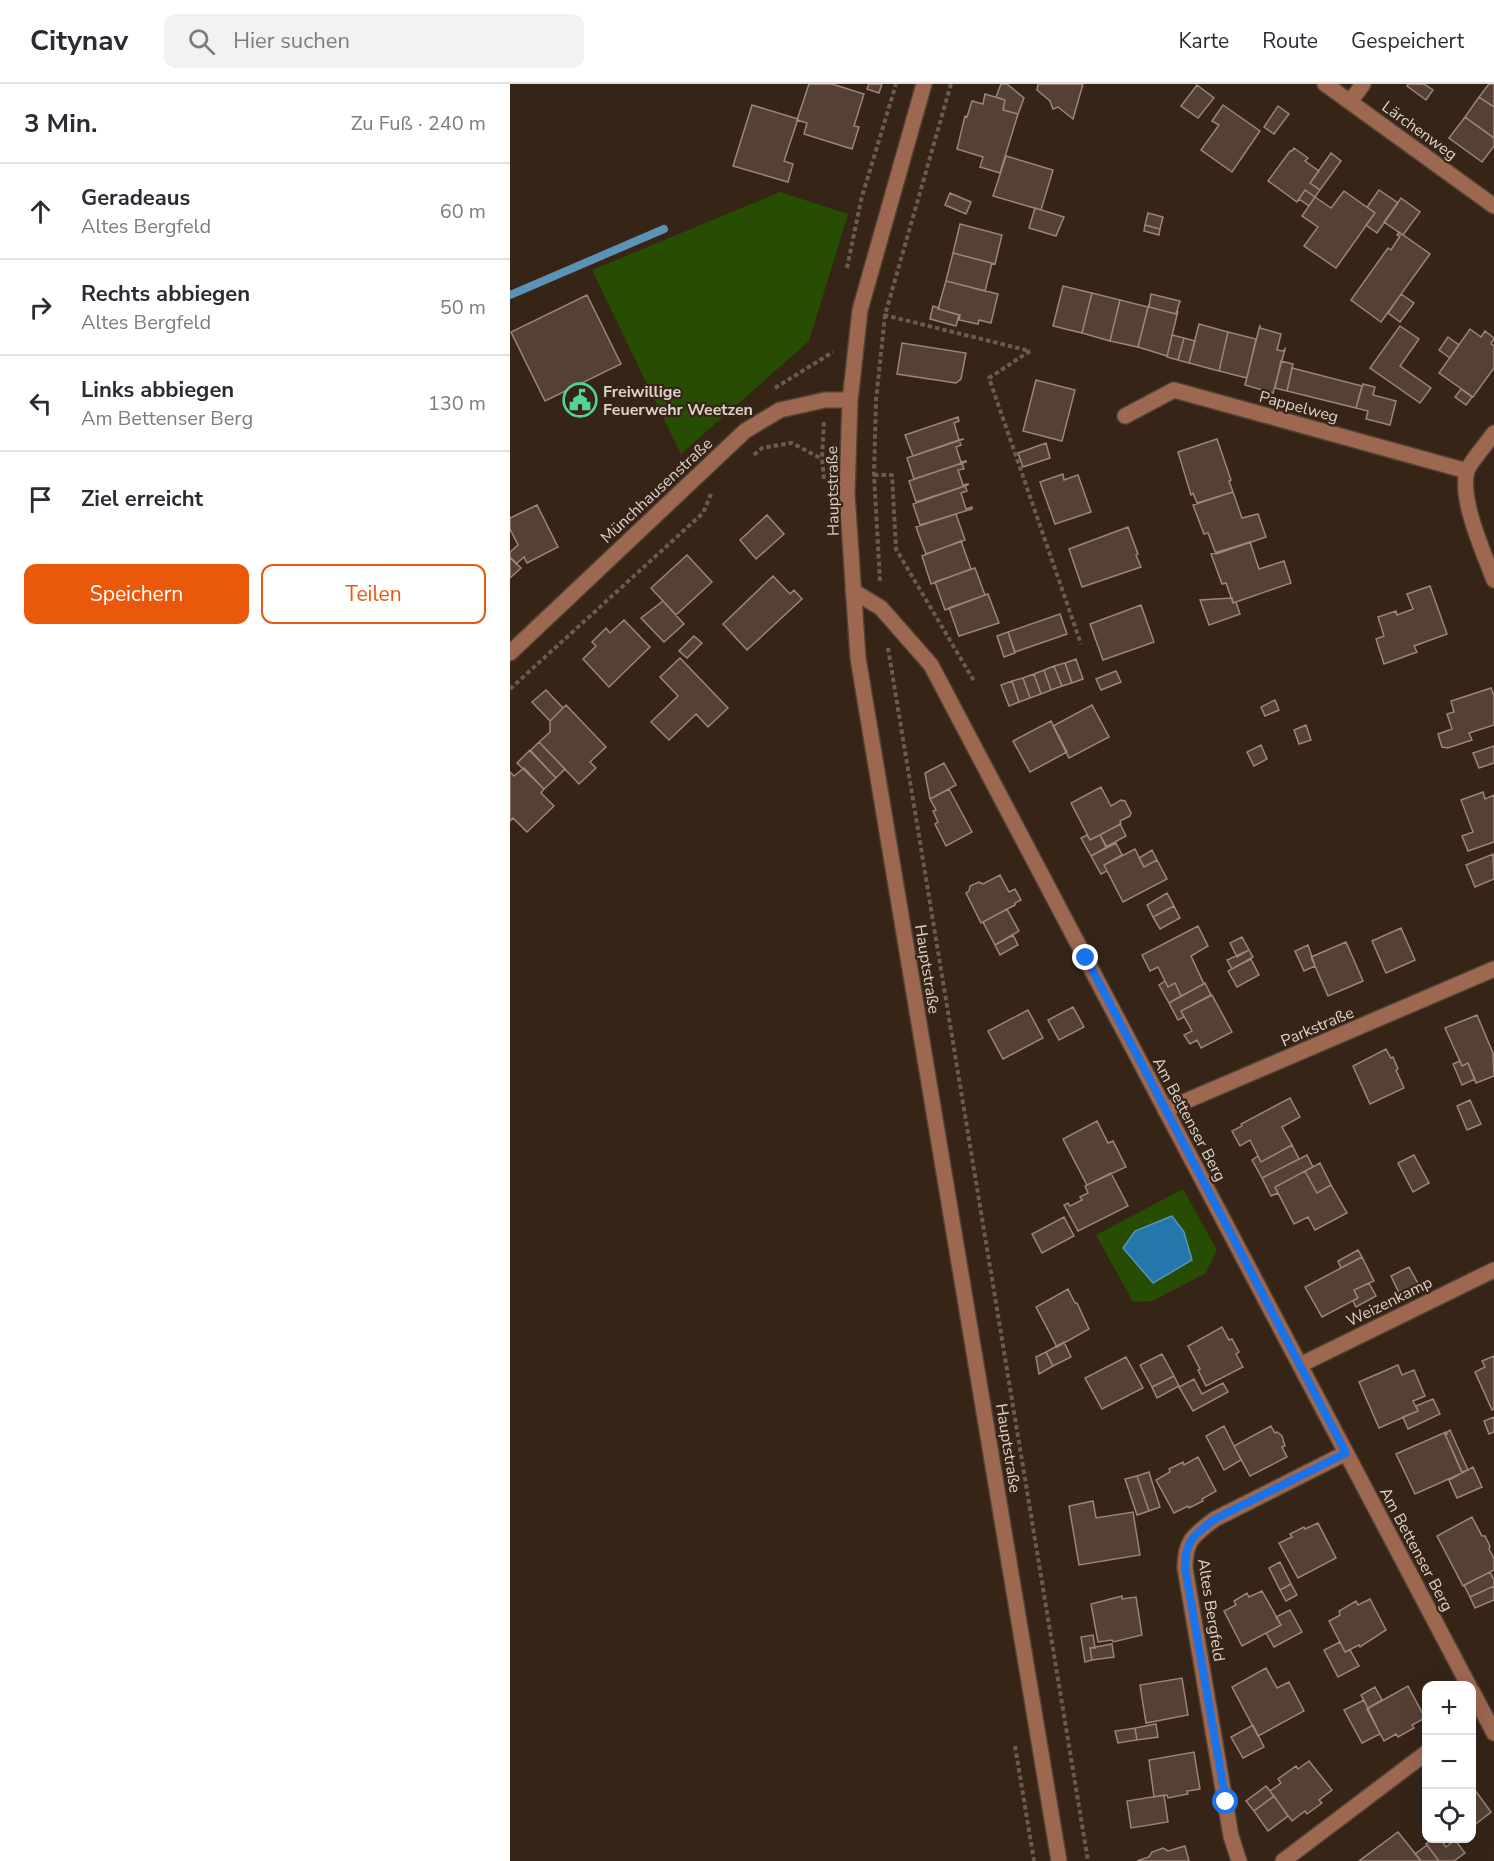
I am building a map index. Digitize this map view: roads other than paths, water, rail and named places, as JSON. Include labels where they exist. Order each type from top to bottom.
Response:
[{"type":"street","name":"Hauptstraße","points":[[924,84],[860,310],[850,400],[847,494],[858,658],[1059,1861]]},
{"type":"street","name":"Lärchenweg","points":[[1325,84],[1494,206]]},
{"type":"street","points":[[1350,102],[1363,84]]},
{"type":"street","name":"Pappelweg","points":[[1125,416],[1174,390],[1467,471]]},
{"type":"street","name":"Münchhausenstraße","points":[[510,652],[744,431],[780,410],[825,400],[850,400]]},
{"type":"street","points":[[1494,433],[1467,471],[1471,518],[1494,580]]},
{"type":"street","name":"Am Bettenser Berg","points":[[853,591],[881,609],[931,665],[1466,1681]]},
{"type":"street","name":"Parkstraße","points":[[1165,1110],[1490,975]]},
{"type":"street","name":"Weizenkamp","points":[[1300,1365],[1494,1269]]},
{"type":"street","name":"Altes Bergfeld","points":[[1239,1861],[1231,1836],[1185,1568],[1185,1550],[1197,1533],[1215,1519],[1346,1453]]},
{"type":"street","points":[[1477,1715],[1494,1734]]},
{"type":"street","points":[[1283,1861],[1422,1756]]},
{"type":"water","points":[[1172,1216],[1184,1232],[1192,1260],[1153,1283],[1123,1248],[1135,1231]]},
{"type":"waterway","points":[[510,295],[664,229]]},
{"type":"place","name":"Freiwillige Feuerwehr Weetzen","points":[[580,400]]}]
